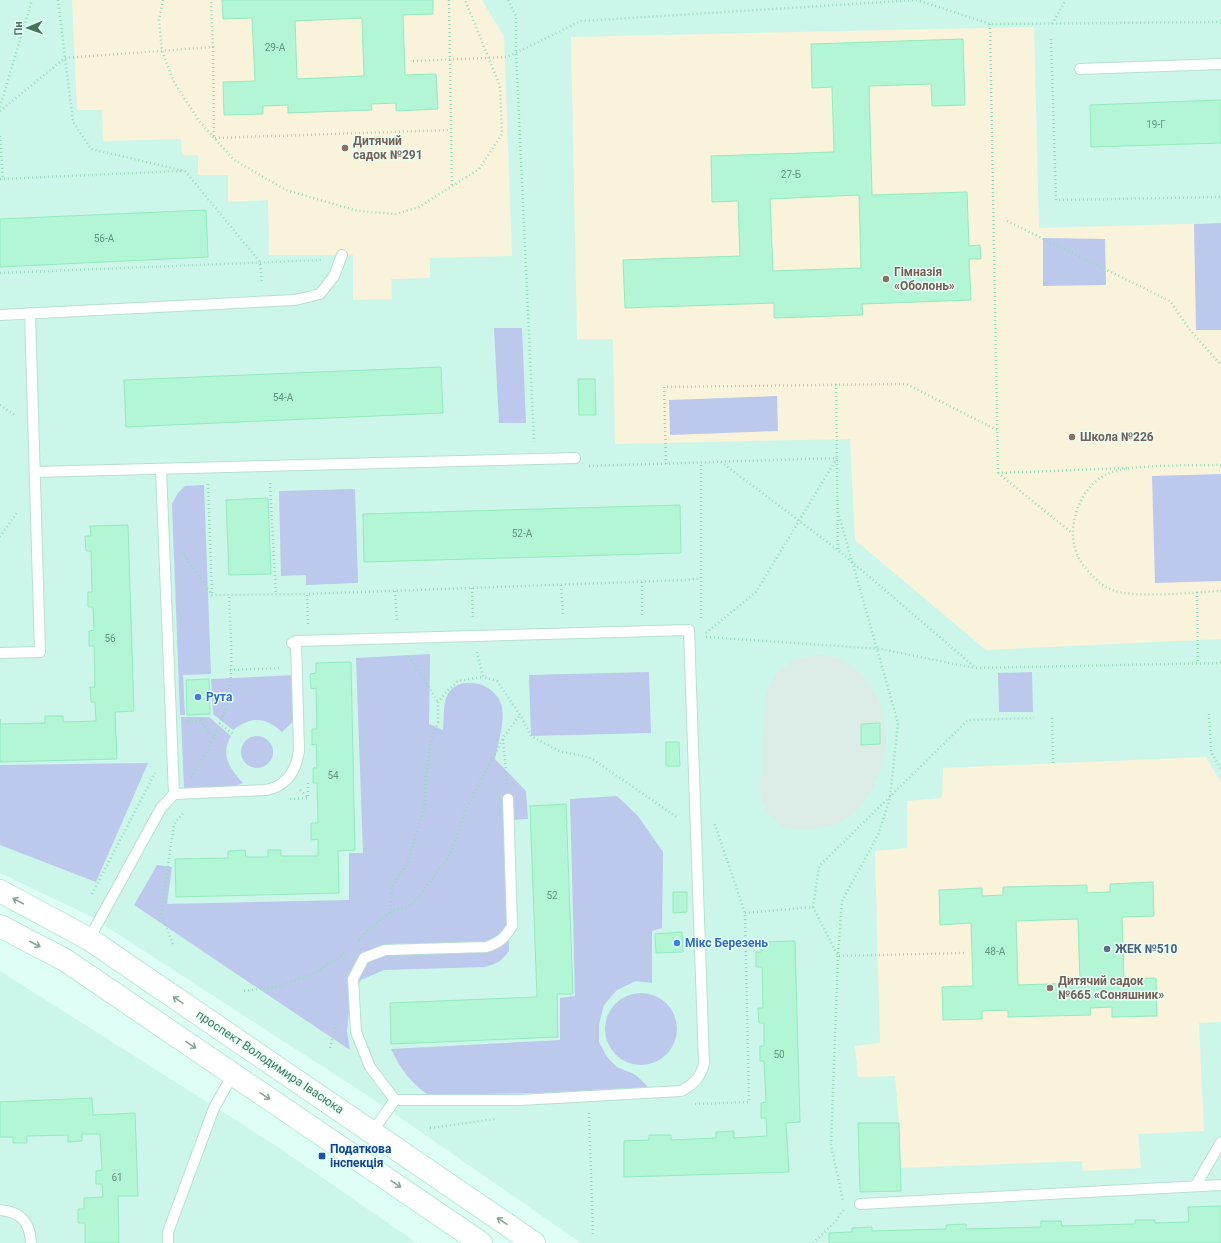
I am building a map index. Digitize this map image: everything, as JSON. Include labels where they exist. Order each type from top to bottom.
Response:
[{"type":"street","name":"проспект Володимира Івасюка","points":[[0,891],[89,939],[534,1243]]},
{"type":"street","points":[[0,926],[65,960],[482,1243]]},
{"type":"lane","points":[[1080,69],[1221,64]]},
{"type":"lane","points":[[0,315],[295,300],[320,294],[334,276],[342,257]]},
{"type":"lane","points":[[0,653],[40,652],[30,313]]},
{"type":"lane","points":[[35,472],[575,458]]},
{"type":"lane","points":[[161,469],[174,794]]},
{"type":"lane","points":[[89,939],[161,808],[174,794],[266,790],[277,788],[289,778],[295,768],[299,751],[298,667],[294,642],[689,630],[704,1064],[700,1077],[691,1086],[681,1090],[520,1100],[395,1100]]},
{"type":"lane","points":[[395,1100],[370,1067],[356,1032],[353,979],[364,958],[385,950],[486,947],[498,943],[506,936],[512,926],[508,799]]},
{"type":"lane","points":[[168,1243],[168,1232],[212,1115],[233,1074]]},
{"type":"lane","points":[[372,1132],[395,1100]]},
{"type":"lane","points":[[1196,1185],[1221,1142]]},
{"type":"lane","points":[[860,1204],[1196,1185],[1221,1185]]},
{"type":"lane","points":[[0,1210],[12,1212],[25,1221],[31,1231],[31,1243]]},
{"type":"path","points":[[0,107],[32,0]]},
{"type":"path","points":[[58,0],[74,122],[91,149],[185,170],[260,262],[263,302]]},
{"type":"path","points":[[163,0],[159,20],[162,51],[174,82],[199,121],[234,160],[286,190],[358,211],[396,214],[419,208],[452,188],[479,169],[502,134],[500,86],[490,57],[465,0]]},
{"type":"path","points":[[211,0],[214,138]]},
{"type":"path","points":[[449,0],[452,188]]},
{"type":"path","points":[[508,0],[516,16],[516,54],[535,459]]},
{"type":"path","points":[[917,0],[990,24],[1221,22]]},
{"type":"path","points":[[413,61],[506,57],[516,54],[581,21],[922,0]]},
{"type":"path","points":[[1052,24],[1066,0]]},
{"type":"path","points":[[990,24],[998,473],[1072,533]]},
{"type":"path","points":[[1051,39],[1056,200],[1221,197]]},
{"type":"path","points":[[0,111],[65,58],[213,47]]},
{"type":"path","points":[[214,138],[451,130]]},
{"type":"path","points":[[0,136],[2,179],[185,170]]},
{"type":"path","points":[[1007,220],[1170,301],[1190,330],[1221,365]]},
{"type":"path","points":[[0,273],[342,257]]},
{"type":"path","points":[[836,384],[838,550]]},
{"type":"path","points":[[666,464],[664,387],[906,384],[997,430]]},
{"type":"path","points":[[837,458],[756,592],[701,637],[876,648],[976,668],[1221,663]]},
{"type":"path","points":[[701,462],[701,622]]},
{"type":"path","points":[[720,462],[838,550],[976,668]]},
{"type":"path","points":[[998,473],[1221,465]]},
{"type":"path","points":[[1133,468],[1106,474],[1089,488],[1076,509],[1072,533],[1077,557],[1092,577],[1113,590],[1137,594],[1221,591]]},
{"type":"path","points":[[270,477],[276,594]]},
{"type":"path","points":[[208,479],[212,595]]},
{"type":"path","points":[[813,1243],[835,1222],[844,1207],[831,1145],[838,956],[842,901],[878,835],[890,798],[898,723],[838,512]]},
{"type":"path","points":[[181,550],[212,595]]},
{"type":"path","points":[[212,595],[395,591],[642,582],[700,578]]},
{"type":"path","points":[[642,582],[642,631]]},
{"type":"path","points":[[561,585],[563,633]]},
{"type":"path","points":[[472,588],[473,636],[484,677]]},
{"type":"path","points":[[390,912],[392,887],[407,864],[424,808],[430,745],[438,722],[438,702],[398,638],[395,591]]},
{"type":"path","points":[[1197,592],[1198,663]]},
{"type":"path","points":[[307,594],[308,641]]},
{"type":"path","points":[[186,782],[207,751],[219,723],[230,688],[229,595]]},
{"type":"path","points":[[230,670],[298,667]]},
{"type":"path","points":[[438,702],[448,690],[458,682],[484,677],[497,681],[520,715],[531,736],[558,751],[591,758],[683,821],[697,834]]},
{"type":"path","points":[[1209,714],[1211,752],[1221,769]]},
{"type":"path","points":[[356,944],[368,930],[390,912],[413,904],[450,855],[467,806],[503,738],[520,715]]},
{"type":"path","points":[[838,956],[813,907],[819,866],[968,720],[1034,718]]},
{"type":"path","points":[[1052,718],[1053,763]]},
{"type":"path","points":[[185,721],[200,720],[213,737]]},
{"type":"path","points":[[219,723],[234,735]]},
{"type":"path","points":[[503,738],[508,799]]},
{"type":"path","points":[[91,895],[156,772]]},
{"type":"path","points":[[284,799],[308,798],[308,775]]},
{"type":"path","points":[[173,944],[161,914],[174,824],[186,808]]},
{"type":"path","points":[[693,1104],[748,1102],[745,913],[712,816]]},
{"type":"path","points":[[745,913],[813,907]]},
{"type":"path","points":[[244,991],[280,986],[313,974],[351,949]]},
{"type":"path","points":[[838,956],[964,953]]},
{"type":"path","points":[[589,1106],[593,1234]]},
{"type":"path","points":[[430,1128],[498,1118]]},
{"type":"shaded area","points":[[0,0],[1221,0],[1221,1243],[581,1243],[382,1105],[90,916],[0,873]]},
{"type":"shaded area","name":"Дитячий садок №291","points":[[72,0],[482,0],[504,37],[512,256],[430,258],[430,278],[391,279],[392,299],[353,300],[353,255],[269,255],[268,200],[228,202],[228,175],[198,175],[198,155],[182,155],[181,139],[103,141],[102,110],[77,110]]},
{"type":"shaded area","name":"Гімназія «Оболонь»","points":[[1034,27],[1039,228],[1221,223],[1221,639],[986,650],[855,540],[850,439],[615,444],[613,339],[577,339],[571,37]]},
{"type":"shaded area","points":[[1221,223],[1221,330],[1196,330],[1194,224]]},
{"type":"shaded area","points":[[1043,238],[1105,239],[1106,285],[1043,286]]},
{"type":"shaded area","points":[[494,328],[522,328],[526,423],[499,423]]},
{"type":"shaded area","points":[[777,396],[778,431],[670,435],[669,400]]},
{"type":"shaded area","points":[[1221,474],[1221,581],[1155,583],[1152,476]]},
{"type":"shaded area","points":[[204,485],[211,674],[183,675],[185,715],[180,715],[172,504],[178,493],[185,486]]},
{"type":"shaded area","points":[[355,489],[358,583],[306,585],[306,575],[281,576],[279,491]]},
{"type":"shaded area","points":[[430,654],[429,724],[443,730],[444,708],[447,696],[452,689],[459,684],[467,683],[485,686],[499,698],[503,712],[501,732],[495,759],[526,791],[528,819],[506,820],[509,951],[498,962],[485,967],[384,970],[361,980],[350,1002],[347,1031],[350,1050],[134,905],[157,865],[172,867],[167,904],[349,900],[349,853],[363,853],[356,658]]},
{"type":"shaded area","points":[[819,654],[837,657],[853,667],[865,678],[878,698],[884,719],[886,743],[882,767],[872,791],[856,811],[840,823],[804,830],[783,827],[770,816],[763,803],[760,787],[766,693],[776,673],[794,660]]},
{"type":"shaded area","points":[[649,672],[651,733],[531,736],[529,675]]},
{"type":"shaded area","points":[[1032,672],[1033,712],[999,712],[998,673]]},
{"type":"shaded area","points":[[296,675],[297,718],[282,732],[270,723],[258,720],[246,722],[233,730],[213,714],[211,679]]},
{"type":"shaded area","points":[[181,717],[209,717],[231,736],[226,749],[228,761],[234,772],[243,783],[218,792],[184,789]]},
{"type":"shaded area","points":[[254,736],[260,736],[270,743],[273,752],[272,758],[266,765],[260,768],[254,768],[244,761],[241,755],[241,749],[248,739]]},
{"type":"shaded area","name":"Дитячий садок №665 «Соняшник»","points":[[1206,757],[1221,783],[1221,1022],[1199,1023],[1204,1131],[1138,1134],[1141,1168],[1083,1171],[1082,1161],[900,1168],[899,1123],[895,1076],[858,1077],[855,1046],[880,1043],[875,851],[907,848],[907,801],[942,798],[943,768]]},
{"type":"shaded area","points":[[148,763],[96,882],[0,845],[0,765]]},
{"type":"shaded area","points":[[617,796],[638,816],[663,852],[662,928],[652,931],[652,983],[636,981],[617,990],[604,1005],[599,1024],[599,1042],[607,1057],[617,1067],[636,1075],[648,1087],[542,1093],[429,1095],[411,1081],[398,1063],[391,1049],[560,1040],[560,998],[575,996],[570,799]]},
{"type":"shaded area","points":[[0,971],[275,1145],[417,1243],[0,1243]]},
{"type":"shaded area","points":[[641,993],[661,999],[671,1009],[677,1029],[671,1049],[661,1059],[641,1065],[621,1059],[611,1049],[605,1029],[611,1009],[621,999]]},
{"type":"building","points":[[222,0],[433,0],[433,14],[403,15],[405,75],[436,74],[438,109],[396,111],[396,103],[371,104],[372,110],[288,113],[288,105],[263,106],[263,114],[224,115],[223,82],[255,81],[252,18],[223,19]],"holes":[[[362,18],[364,76],[297,79],[295,21]]]},
{"type":"building","points":[[963,39],[965,105],[932,106],[931,84],[869,86],[872,195],[967,192],[969,246],[980,245],[981,259],[969,259],[971,300],[862,304],[863,315],[774,318],[774,303],[625,308],[623,260],[740,256],[738,201],[712,202],[711,156],[834,152],[832,87],[812,88],[811,44]],"holes":[[[859,195],[861,268],[773,271],[770,199]]]},
{"type":"building","points":[[1221,100],[1221,143],[1091,147],[1090,105]]},
{"type":"building","points":[[206,210],[208,257],[0,267],[0,219]]},
{"type":"building","points":[[441,367],[443,413],[126,427],[124,380]]},
{"type":"building","points":[[578,379],[595,379],[596,415],[579,415]]},
{"type":"building","points":[[268,498],[271,574],[229,575],[226,500]]},
{"type":"building","points":[[680,505],[681,553],[364,562],[363,514]]},
{"type":"building","points":[[128,525],[134,711],[115,712],[117,759],[0,762],[0,724],[45,723],[45,716],[63,716],[63,722],[96,721],[95,702],[91,702],[90,687],[95,687],[94,646],[89,646],[89,631],[94,630],[93,607],[88,607],[88,592],[92,592],[91,551],[86,551],[85,536],[91,536],[90,526]]},
{"type":"building","points":[[351,662],[355,850],[338,851],[339,893],[176,897],[175,859],[228,858],[228,851],[245,850],[246,857],[268,857],[268,850],[281,850],[281,856],[318,856],[318,839],[311,840],[311,823],[318,823],[317,783],[313,783],[313,768],[317,768],[316,744],[312,745],[312,729],[317,729],[316,688],[311,689],[310,674],[316,673],[316,663]]},
{"type":"building","name":"Рута","points":[[209,679],[210,714],[187,715],[186,680]]},
{"type":"building","points":[[880,723],[880,744],[861,745],[861,724]]},
{"type":"building","points":[[666,742],[679,742],[680,766],[666,766]]},
{"type":"building","points":[[566,804],[573,994],[557,994],[558,1037],[391,1044],[390,1003],[537,997],[530,806]]},
{"type":"building","points":[[1153,882],[1154,916],[1122,917],[1124,979],[1156,978],[1157,1016],[1112,1017],[1112,1007],[1090,1008],[1091,1015],[1008,1017],[1008,1010],[982,1011],[982,1019],[943,1020],[942,987],[973,986],[971,923],[940,925],[939,890],[982,888],[982,896],[1003,895],[1003,887],[1087,885],[1087,893],[1110,892],[1110,884]],"holes":[[[1078,919],[1080,983],[1018,985],[1016,921]]]},
{"type":"building","points":[[673,892],[687,892],[687,912],[673,913]]},
{"type":"building","points":[[682,932],[683,952],[656,953],[655,934]]},
{"type":"building","points":[[795,941],[800,1122],[786,1123],[789,1172],[624,1177],[624,1141],[649,1140],[649,1135],[671,1135],[671,1140],[716,1138],[716,1132],[734,1131],[734,1138],[767,1136],[766,1118],[761,1118],[761,1103],[766,1102],[764,1061],[760,1061],[760,1046],[764,1046],[764,1023],[759,1023],[758,1008],[763,1008],[762,967],[756,967],[756,952],[761,952],[761,942]]},
{"type":"building","points":[[92,1098],[93,1115],[135,1113],[138,1196],[118,1196],[119,1243],[85,1243],[85,1223],[78,1223],[78,1209],[84,1209],[84,1198],[103,1197],[102,1184],[96,1184],[96,1171],[102,1170],[100,1134],[82,1134],[82,1141],[68,1142],[68,1135],[27,1136],[27,1143],[13,1143],[13,1137],[0,1137],[0,1102]]},
{"type":"building","points":[[858,1123],[899,1123],[901,1191],[860,1192]]},
{"type":"building","points":[[1221,1206],[1221,1243],[829,1243],[829,1233],[852,1232],[852,1228],[872,1227],[872,1231],[946,1229],[946,1225],[966,1224],[966,1229],[1041,1227],[1041,1221],[1061,1221],[1062,1226],[1135,1224],[1135,1220],[1155,1220],[1155,1223],[1189,1222],[1188,1207]]},
{"type":"place","name":"Дитячий садок №291","points":[[345,148]]},
{"type":"place","name":"Гімназія «Оболонь»","points":[[886,279]]},
{"type":"place","name":"Школа №226","points":[[1072,437]]},
{"type":"place","name":"Рута","points":[[198,697]]},
{"type":"place","name":"Мікс Березень","points":[[677,943]]},
{"type":"place","name":"ЖЕК №510","points":[[1107,949]]},
{"type":"place","name":"Дитячий садок №665 «Соняшник»","points":[[1050,988]]},
{"type":"place","name":"Податкова інспекція","points":[[322,1156]]}]
